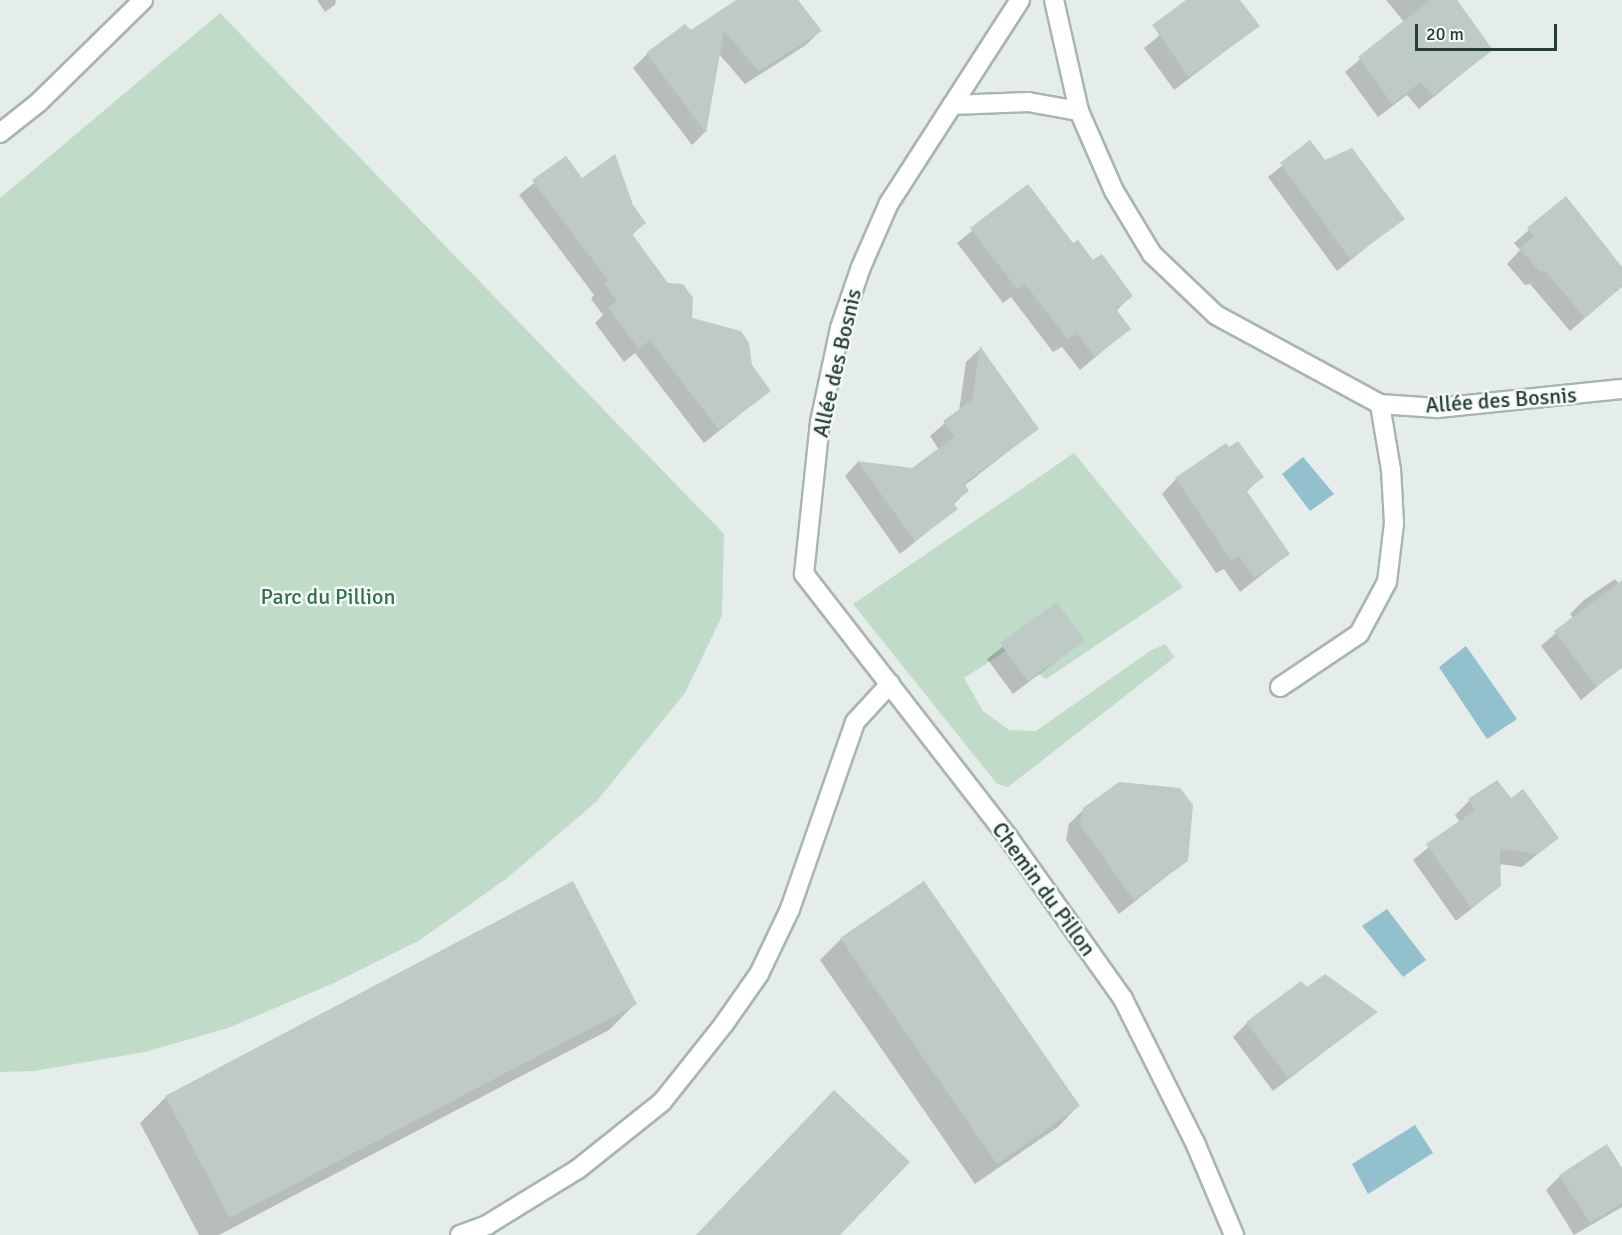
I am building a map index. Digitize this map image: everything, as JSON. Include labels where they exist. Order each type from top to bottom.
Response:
[{"type":"street","points":[[0,133],[38,103],[143,0]]},
{"type":"street","name":"Allée des Bosnis","points":[[804,574],[820,422],[840,328],[889,203],[1020,0]]},
{"type":"street","name":"Allée des Bosnis","points":[[1054,0],[1079,111],[1114,191],[1152,254],[1216,315],[1380,404],[1437,408],[1526,402],[1622,389]]},
{"type":"street","points":[[952,105],[1028,102],[1079,111]]},
{"type":"street","points":[[1280,687],[1359,634],[1387,582],[1395,523],[1391,470],[1380,404]]},
{"type":"street","name":"Chemin du Pillon","points":[[804,574],[1008,837],[1123,999],[1196,1145],[1234,1235]]},
{"type":"street","points":[[460,1235],[497,1219],[578,1169],[662,1102],[724,1024],[759,974],[790,909],[855,722],[890,684]]},
{"type":"green space","name":"Parc du Pillion","points":[[220,13],[724,534],[722,616],[685,693],[596,802],[506,879],[420,940],[334,983],[228,1028],[145,1052],[34,1071],[0,1072],[0,198]]},
{"type":"green space","points":[[1074,453],[1183,587],[1046,679],[1006,651],[964,678],[983,711],[1009,730],[1036,731],[1150,651],[1165,644],[1175,657],[1008,787],[997,784],[853,604]]},
{"type":"water","points":[[1303,457],[1334,494],[1310,511],[1282,474]]},
{"type":"water","points":[[1466,646],[1517,719],[1487,739],[1439,667]]},
{"type":"water","points":[[1387,909],[1426,960],[1403,977],[1362,926]]},
{"type":"water","points":[[1415,1125],[1433,1153],[1368,1194],[1352,1164]]},
{"type":"building","points":[[736,0],[798,0],[822,31],[759,71],[724,31],[706,133],[646,53],[685,24],[691,30]]},
{"type":"building","points":[[1186,0],[1240,0],[1260,26],[1189,77],[1152,25]]},
{"type":"building","points":[[1430,0],[1457,0],[1493,50],[1433,96],[1421,82],[1392,104],[1358,57]]},
{"type":"building","points":[[1310,140],[1325,160],[1352,148],[1405,219],[1350,259],[1280,163]]},
{"type":"building","points":[[615,154],[633,205],[646,223],[632,234],[668,283],[683,284],[693,298],[692,318],[741,331],[749,343],[752,365],[771,391],[719,430],[650,340],[639,349],[608,308],[617,301],[604,283],[608,280],[532,180],[566,156],[582,178]]},
{"type":"building","points":[[1028,184],[1073,243],[1078,240],[1093,260],[1102,254],[1133,296],[1116,309],[1131,329],[1095,357],[1077,334],[1067,339],[1025,284],[1018,290],[970,228]]},
{"type":"building","points":[[1566,196],[1622,267],[1622,287],[1585,318],[1545,271],[1539,271],[1520,249],[1534,236],[1527,228]]},
{"type":"building","points":[[980,346],[1039,429],[964,483],[969,491],[953,503],[958,509],[915,541],[857,461],[912,468],[954,437],[943,421],[972,400]]},
{"type":"building","points":[[1238,441],[1264,477],[1246,490],[1290,554],[1255,578],[1239,556],[1231,560],[1175,478],[1226,443],[1229,447]]},
{"type":"building","points":[[1622,580],[1622,668],[1596,687],[1554,631]]},
{"type":"building","points":[[1057,602],[1085,641],[1028,681],[1000,643]]},
{"type":"building","points":[[1497,780],[1511,798],[1523,789],[1559,838],[1538,854],[1500,849],[1501,886],[1471,908],[1426,844],[1475,810],[1468,799]]},
{"type":"building","points":[[1119,782],[1180,788],[1193,805],[1188,861],[1134,900],[1080,825],[1083,808]]},
{"type":"building","points":[[573,881],[637,1004],[230,1218],[165,1096]]},
{"type":"building","points":[[924,881],[1080,1106],[997,1164],[840,938]]},
{"type":"building","points":[[1325,974],[1378,1012],[1288,1078],[1246,1022],[1301,981],[1307,987]]},
{"type":"building","points":[[834,1090],[910,1162],[840,1235],[696,1235]]},
{"type":"building","points":[[1607,1144],[1622,1168],[1622,1203],[1590,1223],[1559,1175]]}]
